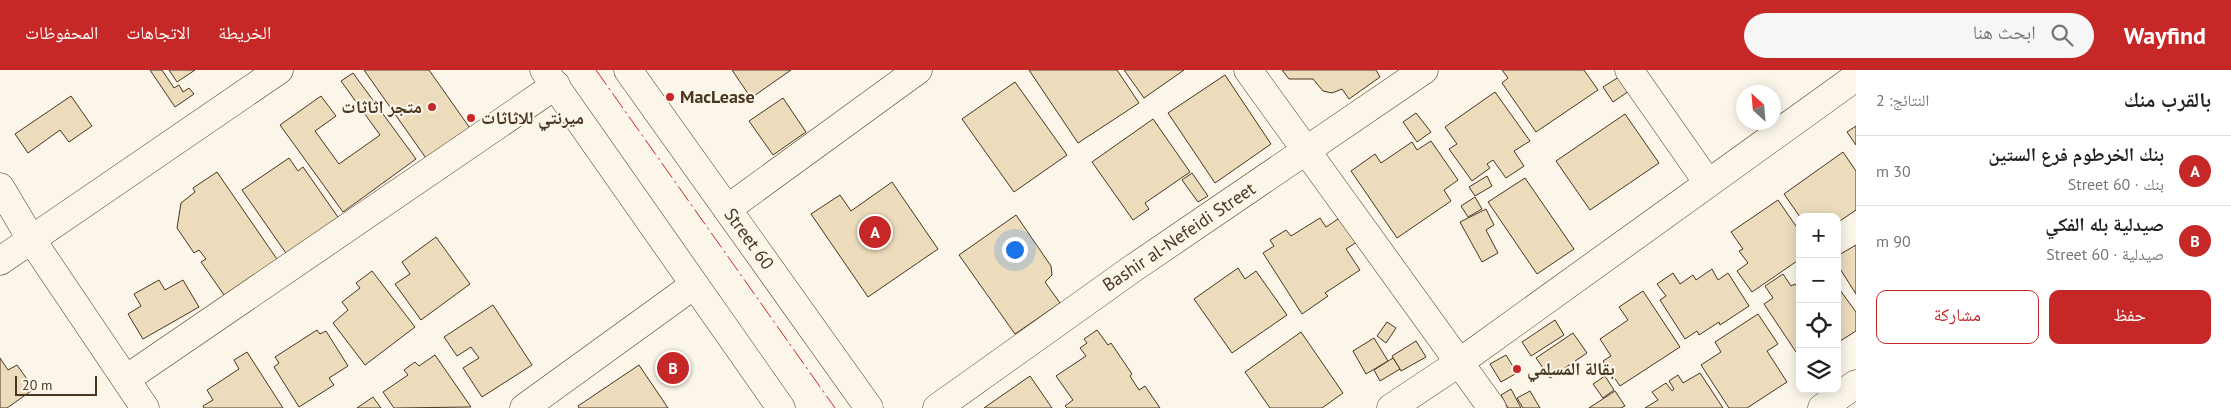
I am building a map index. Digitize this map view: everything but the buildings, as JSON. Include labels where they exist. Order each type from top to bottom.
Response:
[{"type":"street","points":[[0,261],[279,70]]},
{"type":"street","name":"Street 60","points":[[628,70],[869,408]]},
{"type":"street","points":[[726,209],[918,70]]},
{"type":"street","points":[[1248,70],[1492,408]]},
{"type":"street","name":"Bashir al-Nefeidi Street","points":[[937,408],[1132,269],[1424,70]]},
{"type":"street","points":[[1629,70],[1708,183]]},
{"type":"street","points":[[1391,408],[1460,362],[1856,77]]},
{"type":"street","points":[[126,379],[550,78],[781,408]]},
{"type":"street","points":[[0,187],[31,239],[144,408]]},
{"type":"street","points":[[524,408],[694,285]]},
{"type":"street","points":[[1822,408],[1856,384]]},
{"type":"power","points":[[596,70],[835,408]]},
{"type":"place","name":"MacLease","points":[[670,97]]},
{"type":"place","name":"متجر اثاثات","points":[[432,107]]},
{"type":"place","name":"ميرنتي للاثاثات","points":[[471,118]]},
{"type":"place","name":"بنك الخرطوم فرع الستين","points":[[875,232]]},
{"type":"place","name":"صيدلية بله الفكي","points":[[673,368]]},
{"type":"place","name":"بقالة المسلمي","points":[[1517,369]]}]
